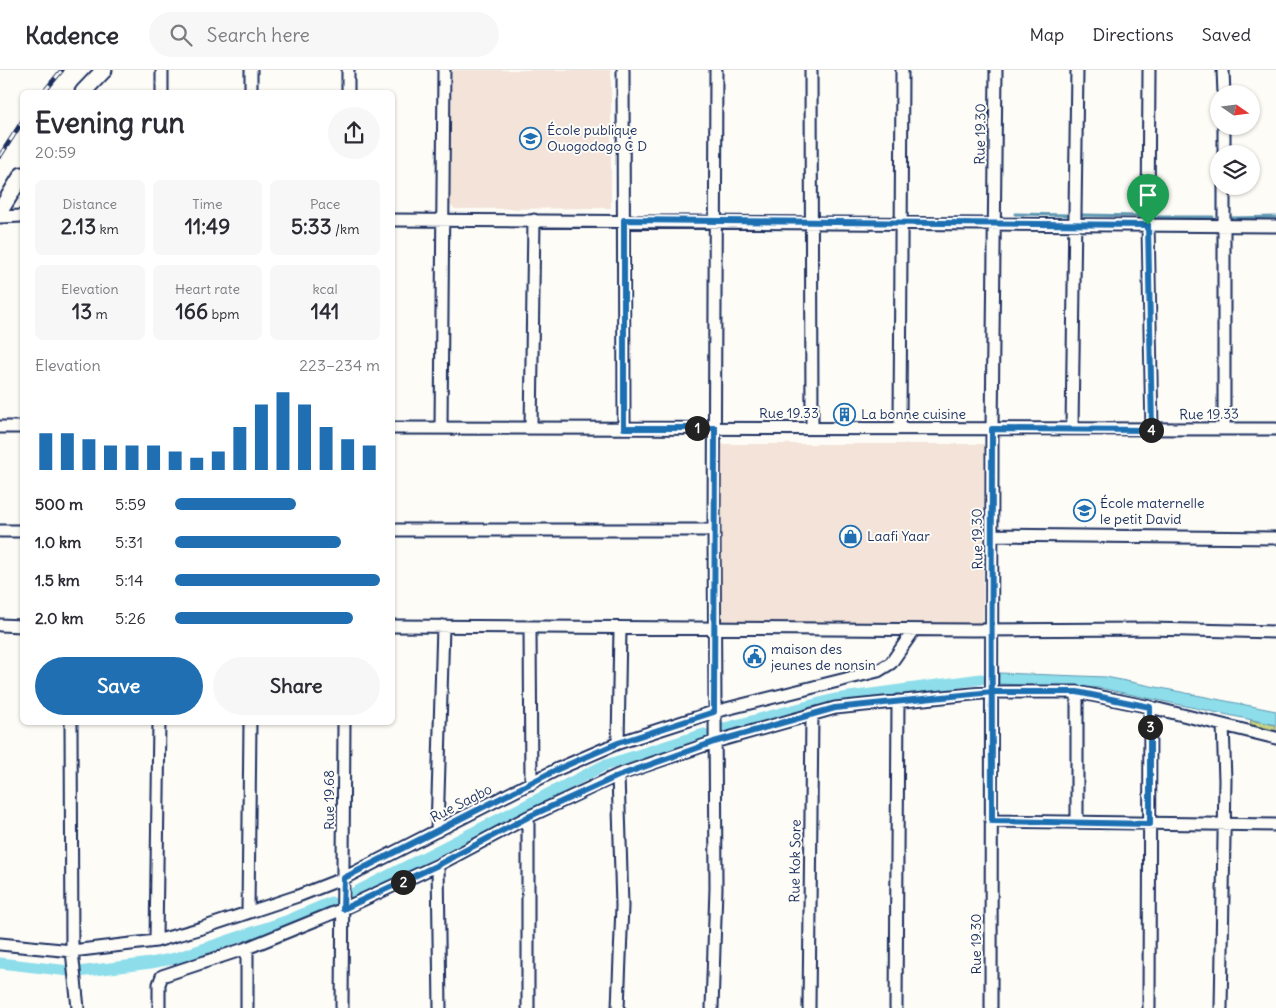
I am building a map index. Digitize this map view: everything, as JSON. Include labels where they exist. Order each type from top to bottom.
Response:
[{"type":"main road","points":[[86,90],[104,70]]},
{"type":"main road","points":[[0,211],[20,178]]},
{"type":"street","points":[[162,70],[162,90]]},
{"type":"street","points":[[251,70],[251,90]]},
{"type":"street","points":[[348,70],[348,90]]},
{"type":"street","points":[[441,428],[444,70]]},
{"type":"street","points":[[623,70],[624,428]]},
{"type":"street","points":[[712,1008],[716,888],[714,530],[716,70]]},
{"type":"street","points":[[811,70],[812,428]]},
{"type":"street","points":[[900,427],[902,70]]},
{"type":"street","name":"Rue 19.30","points":[[992,1008],[992,429],[996,70]]},
{"type":"street","points":[[1072,429],[1077,70]]},
{"type":"street","points":[[1149,70],[1148,225],[1152,430]]},
{"type":"street","points":[[1223,70],[1224,85]]},
{"type":"street","points":[[1224,195],[1224,429]]},
{"type":"street","points":[[0,216],[20,216]]},
{"type":"street","points":[[395,220],[624,220],[1276,226]]},
{"type":"street","points":[[531,428],[534,220]]},
{"type":"street","points":[[0,427],[20,427]]},
{"type":"street","name":"Rue 19.33","points":[[395,428],[900,427],[1152,430],[1276,429]]},
{"type":"street","points":[[395,530],[714,530]]},
{"type":"street","points":[[0,531],[20,531]]},
{"type":"street","points":[[992,535],[1276,538]]},
{"type":"street","points":[[0,625],[20,626]]},
{"type":"street","points":[[395,626],[914,630],[1149,628],[1276,632]]},
{"type":"street","points":[[437,831],[443,626]]},
{"type":"street","points":[[530,628],[531,784]]},
{"type":"street","points":[[618,743],[620,628]]},
{"type":"street","name":"Rue Sagbo","points":[[0,944],[72,951],[156,941],[298,896],[344,878],[558,769],[618,743],[714,712],[878,672],[891,663],[914,630]]},
{"type":"street","points":[[159,1008],[159,984],[162,976],[246,948],[343,909],[438,865],[528,817],[618,776],[714,742],[835,708],[898,700],[992,692],[1077,692],[1150,707],[1276,738]]},
{"type":"street","points":[[1077,692],[1077,822]]},
{"type":"street","points":[[896,1008],[898,700]]},
{"type":"street","points":[[1149,1008],[1150,707]]},
{"type":"street","name":"Rue Kok Sore","points":[[809,1008],[812,714]]},
{"type":"street","points":[[71,725],[72,951],[78,1008]]},
{"type":"street","points":[[156,941],[159,725]]},
{"type":"street","points":[[248,912],[250,725]]},
{"type":"street","name":"Rue 19.68","points":[[342,1008],[344,725]]},
{"type":"street","points":[[1221,1008],[1225,780],[1223,725]]},
{"type":"street","points":[[618,776],[622,906],[618,1008]]},
{"type":"street","points":[[528,817],[528,1008]]},
{"type":"street","points":[[992,821],[1276,825]]},
{"type":"street","points":[[438,865],[440,1008]]},
{"type":"street","points":[[246,948],[247,1008]]},
{"type":"shaded area","name":"École publique Ouogodogo C D","points":[[452,70],[611,70],[611,208],[455,209],[450,205]]},
{"type":"shaded area","name":"Laafi Yaar","points":[[719,444],[984,444],[983,627],[718,627]]},
{"type":"green space","points":[[1251,720],[1276,725],[1276,735],[1249,729]]},
{"type":"water","points":[[999,673],[1106,677],[1276,711],[1276,725],[1100,688],[999,684]]},
{"type":"waterway","points":[[1015,214],[1067,215]]},
{"type":"waterway","points":[[1083,215],[1140,216]]},
{"type":"waterway","points":[[1158,217],[1213,217]]},
{"type":"waterway","points":[[1231,218],[1276,217]]},
{"type":"waterway","points":[[721,729],[835,699],[981,679]]},
{"type":"waterway","points":[[350,895],[603,766],[704,734]]},
{"type":"waterway","points":[[0,963],[78,972],[151,963],[176,958],[286,921],[331,902]]},
{"type":"railway","points":[[46,90],[62,70]]},
{"type":"railway","points":[[0,156],[20,125]]},
{"type":"place","name":"École publique Ouogodogo C D","points":[[531,138]]},
{"type":"place","name":"La bonne cuisine","points":[[845,414]]},
{"type":"place","name":"École maternelle le petit David","points":[[1084,511]]},
{"type":"place","name":"Laafi Yaar","points":[[851,536]]},
{"type":"place","name":"maison des jeunes de nonsin","points":[[755,657]]},
{"type":"route","points":[[1148,225],[624,220],[624,428],[715,428],[714,712],[618,743],[558,769],[344,878],[343,909],[438,865],[528,817],[618,776],[714,742],[812,714],[854,705],[992,692],[1077,692],[1150,707],[1150,824],[992,821],[992,692],[993,583],[991,545],[992,429],[1152,430],[1148,225]]}]
